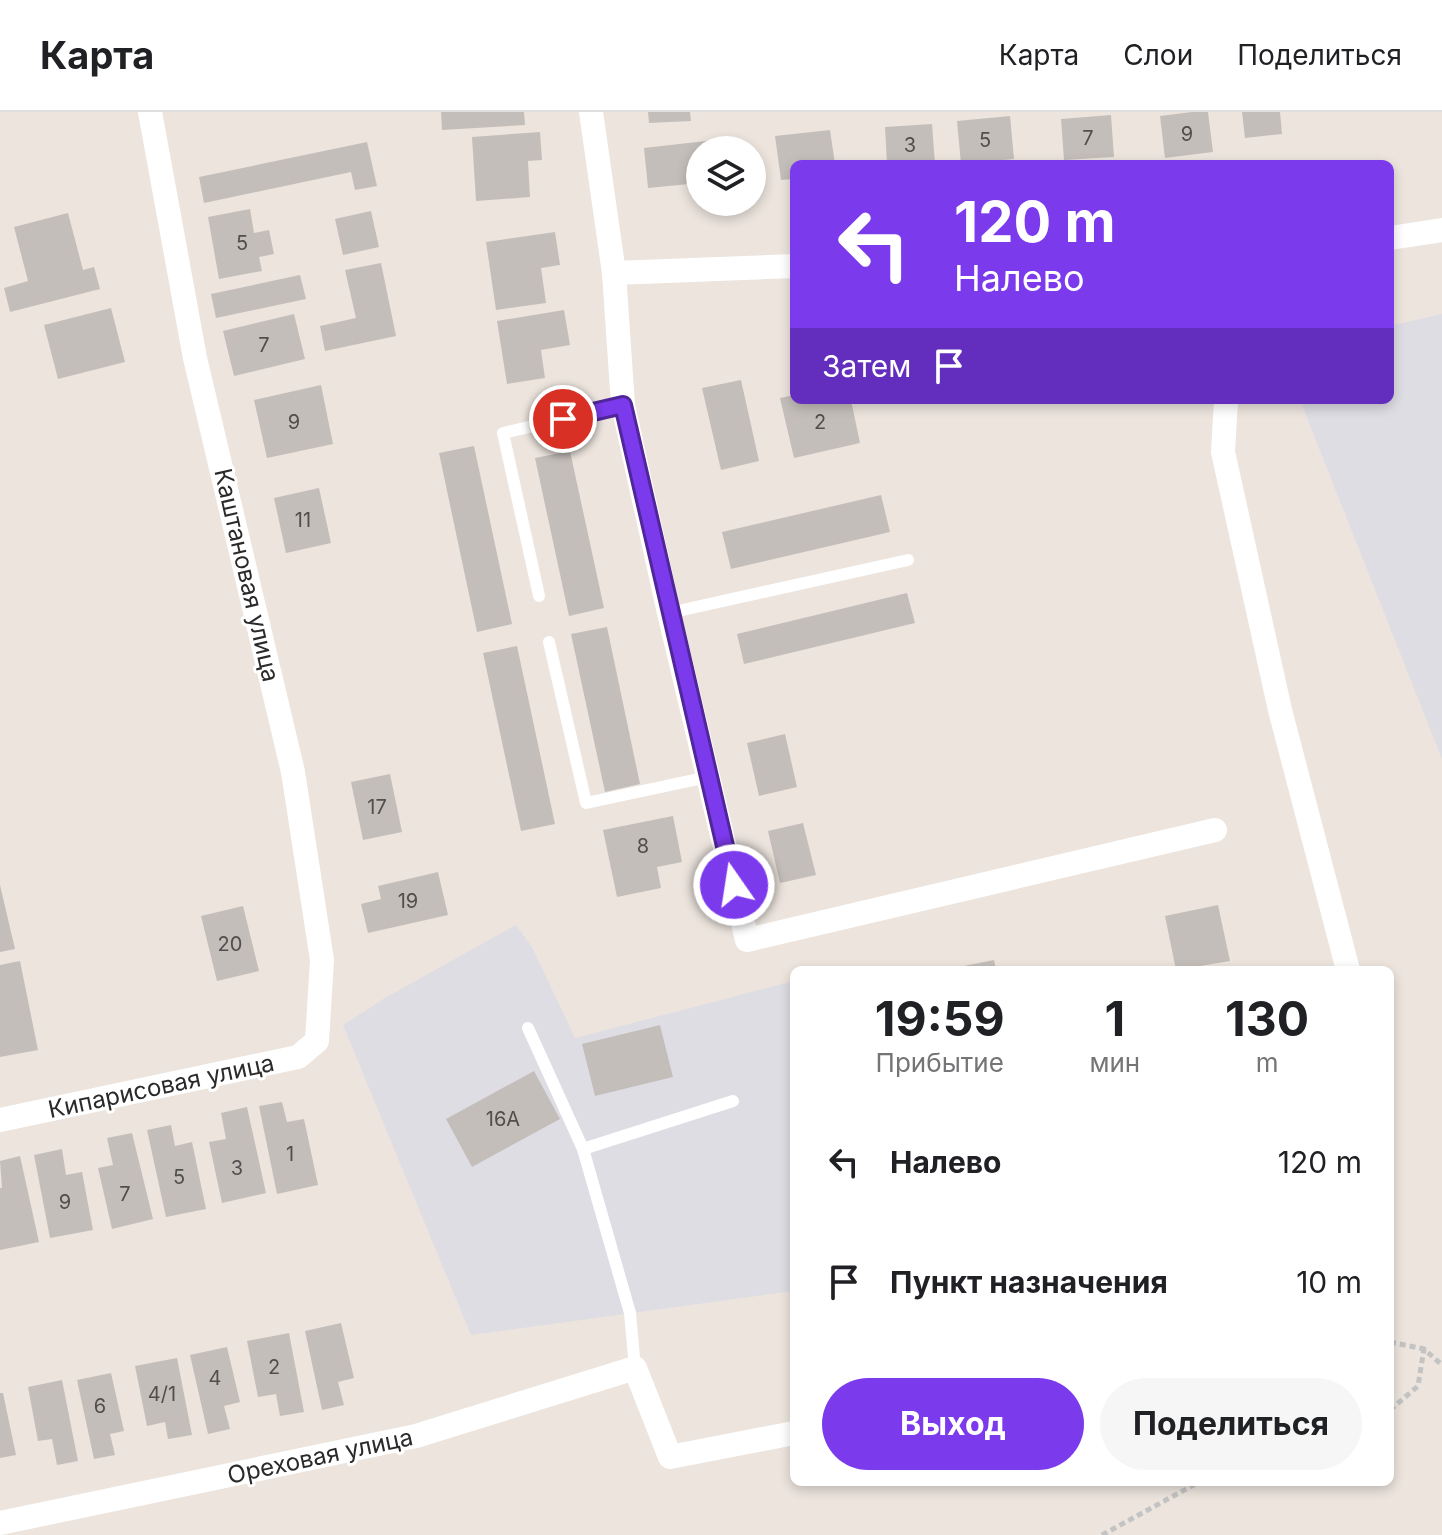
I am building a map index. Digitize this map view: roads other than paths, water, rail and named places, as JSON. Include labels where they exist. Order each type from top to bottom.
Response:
[{"type":"street","name":"Каштановая улица","points":[[150,112],[195,358],[293,772],[322,960],[317,1041]]},
{"type":"street","points":[[591,112],[614,273],[623,405],[747,940],[1215,830]]},
{"type":"street","points":[[1394,237],[1442,230]]},
{"type":"street","points":[[614,273],[790,266]]},
{"type":"street","points":[[1226,404],[1223,452],[1280,710],[1347,966]]},
{"type":"street","name":"Кипарисовая улица","points":[[0,1120],[298,1057],[317,1041]]},
{"type":"street","points":[[635,1368],[670,1457],[790,1434]]},
{"type":"street","name":"Ореховая улица","points":[[0,1523],[416,1436],[635,1368]]},
{"type":"lane","points":[[539,596],[503,433],[623,405]]},
{"type":"lane","points":[[669,613],[908,560]]},
{"type":"lane","points":[[549,642],[586,803],[708,777]]},
{"type":"lane","points":[[528,1028],[583,1149],[630,1313],[635,1368]]},
{"type":"lane","points":[[583,1149],[733,1101]]}]
